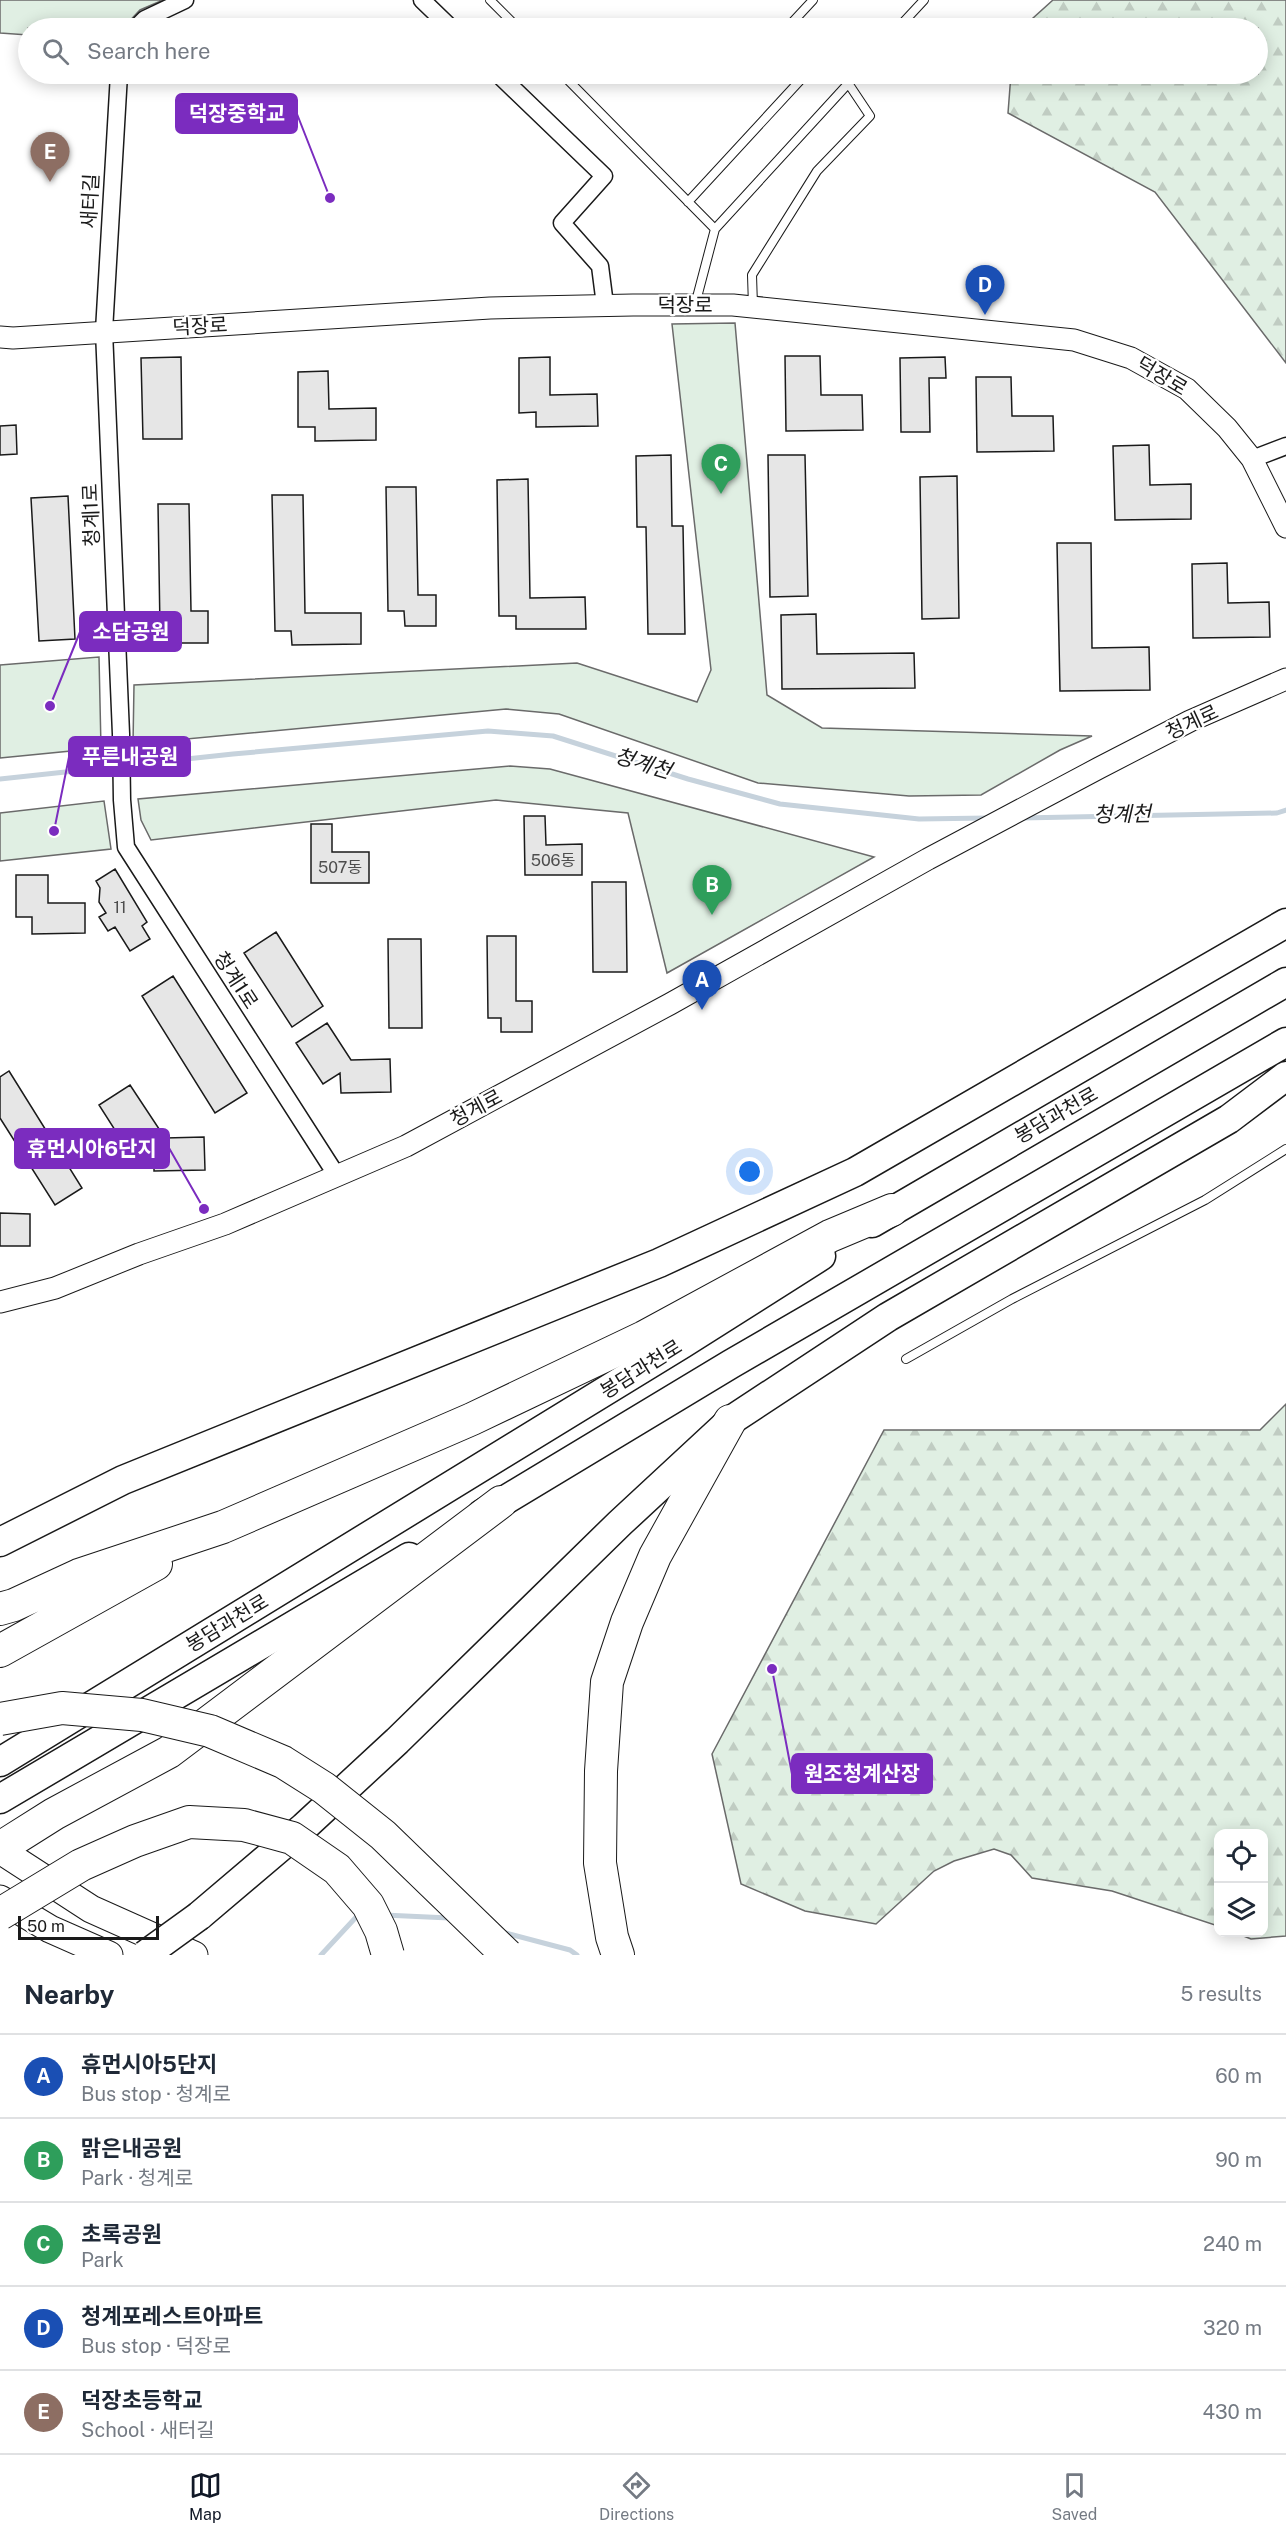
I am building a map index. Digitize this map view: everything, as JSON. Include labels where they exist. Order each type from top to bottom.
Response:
[{"type":"highway","points":[[0,1542],[123,1480],[659,1263],[855,1172],[1286,923]]},
{"type":"highway","name":"봉담과천로","points":[[0,1762],[682,1344],[892,1210],[1286,982]]},
{"type":"highway","name":"봉담과천로","points":[[9,1793],[731,1364],[1286,1042]]},
{"type":"highway","points":[[145,1955],[199,1916],[304,1827],[397,1741],[620,1523],[730,1421],[888,1317],[1228,1119],[1286,1076]]},
{"type":"highway","points":[[7,1607],[79,1575],[223,1527],[472,1419],[644,1337],[830,1236],[892,1210]]},
{"type":"highway","points":[[618,1955],[612,1937],[600,1863],[601,1771],[607,1682],[627,1622],[655,1556],[730,1421]]},
{"type":"highway","points":[[0,1849],[54,1814],[169,1752],[501,1502]]},
{"type":"highway","points":[[0,1651],[223,1527]]},
{"type":"highway","points":[[0,1719],[62,1708],[142,1715],[210,1731],[283,1762],[324,1788],[383,1835],[507,1955]]},
{"type":"highway","points":[[0,1914],[81,1865],[135,1841],[189,1822],[244,1826],[292,1838],[337,1869],[368,1905],[381,1931],[388,1955]]},
{"type":"main road","points":[[0,1849],[91,1909],[194,1955]]},
{"type":"main road","points":[[0,1899],[50,1929],[109,1955]]},
{"type":"street","points":[[147,18],[185,0]]},
{"type":"street","points":[[422,0],[441,18]]},
{"type":"street","name":"새터길","points":[[104,331],[118,84]]},
{"type":"street","points":[[508,84],[604,176],[562,223],[600,266],[605,305]]},
{"type":"street","name":"덕장로","points":[[0,336],[13,338],[490,308],[695,305],[753,307],[1074,340],[1131,358],[1187,389],[1227,428],[1252,459],[1286,527]]},
{"type":"street","name":"청계1로","points":[[104,331],[122,734],[122,800],[126,847],[337,1176]]},
{"type":"street","points":[[1252,459],[1286,446]]},
{"type":"street","name":"청계로","points":[[0,1302],[54,1288],[139,1254],[225,1224],[406,1146],[670,1005],[928,859],[1099,768],[1190,721],[1286,679]]},
{"type":"lane","points":[[490,0],[508,18]]},
{"type":"lane","points":[[796,18],[813,0]]},
{"type":"lane","points":[[907,18],[924,0]]},
{"type":"lane","points":[[572,84],[715,229]]},
{"type":"lane","points":[[688,202],[797,84]]},
{"type":"lane","points":[[695,305],[715,229],[847,84]]},
{"type":"lane","points":[[753,307],[752,275],[817,171],[870,116],[849,84]]},
{"type":"lane","points":[[906,1359],[1012,1299],[1205,1200],[1286,1149]]},
{"type":"green space","points":[[0,0],[163,0],[140,10],[132,18],[18,18],[18,34],[0,33]]},
{"type":"green space","points":[[1053,0],[1286,0],[1286,363],[1155,192],[1008,113],[1010,84],[1268,84],[1268,18],[1033,18]]},
{"type":"green space","points":[[735,323],[767,695],[822,728],[1092,736],[1060,750],[981,795],[909,796],[758,783],[559,714],[506,709],[133,744],[134,685],[577,663],[697,702],[711,670],[672,324]]},
{"type":"green space","points":[[99,657],[101,748],[0,758],[0,665]]},
{"type":"green space","points":[[510,766],[550,769],[874,857],[667,973],[628,813],[496,800],[151,840],[141,820],[138,799]]},
{"type":"green space","points":[[104,801],[111,849],[0,861],[0,813]]},
{"type":"green space","points":[[1286,1404],[1286,1936],[1251,1939],[1246,1937],[1268,1937],[1268,1829],[1214,1829],[1214,1925],[1112,1891],[1032,1878],[1011,1855],[994,1849],[954,1861],[934,1871],[876,1924],[805,1911],[741,1884],[712,1754],[884,1430],[1260,1430]]},
{"type":"building","points":[[785,356],[820,356],[821,395],[862,395],[863,430],[786,431]]},
{"type":"building","points":[[181,357],[182,439],[143,439],[141,358]]},
{"type":"building","points":[[550,357],[550,395],[597,394],[598,426],[536,427],[536,412],[519,413],[519,358]]},
{"type":"building","points":[[945,357],[946,378],[929,378],[930,432],[901,432],[900,358]]},
{"type":"building","points":[[328,371],[329,409],[376,408],[376,440],[315,441],[315,427],[298,427],[298,372]]},
{"type":"building","points":[[976,377],[1011,377],[1012,416],[1053,416],[1054,451],[977,452]]},
{"type":"building","points":[[16,425],[17,454],[0,455],[0,426]]},
{"type":"building","points":[[1149,445],[1150,485],[1191,484],[1191,519],[1115,520],[1113,446]]},
{"type":"building","points":[[671,455],[672,526],[683,526],[685,634],[648,634],[646,527],[637,527],[636,456]]},
{"type":"building","points":[[768,455],[805,455],[808,596],[770,597]]},
{"type":"building","points":[[957,476],[959,618],[922,619],[920,477]]},
{"type":"building","points":[[528,479],[530,598],[585,597],[586,629],[516,629],[516,616],[499,616],[497,480]]},
{"type":"building","points":[[386,487],[416,487],[418,595],[436,595],[436,626],[405,626],[404,611],[388,611]]},
{"type":"building","points":[[272,495],[303,495],[305,613],[361,613],[361,644],[292,645],[291,631],[275,631]]},
{"type":"building","points":[[68,496],[75,639],[39,641],[31,498]]},
{"type":"building","points":[[158,504],[189,504],[191,611],[208,611],[208,643],[177,643],[177,628],[160,628]]},
{"type":"building","points":[[1057,543],[1091,543],[1092,648],[1149,647],[1150,690],[1060,691]]},
{"type":"building","points":[[1227,563],[1228,603],[1269,602],[1270,637],[1193,638],[1192,564]]},
{"type":"building","points":[[816,614],[817,654],[914,653],[915,688],[782,689],[781,615]]},
{"type":"building","points":[[524,816],[545,816],[546,845],[582,844],[582,875],[525,875]]},
{"type":"building","points":[[311,824],[332,824],[332,852],[369,852],[369,883],[311,883]]},
{"type":"building","points":[[115,869],[147,922],[142,926],[150,939],[130,951],[115,927],[108,931],[99,917],[106,913],[99,902],[100,888],[96,881]]},
{"type":"building","points":[[16,875],[48,875],[48,903],[85,903],[85,933],[32,934],[32,917],[16,917]]},
{"type":"building","points":[[592,882],[626,882],[627,972],[593,972]]},
{"type":"building","points":[[276,932],[323,1006],[292,1027],[244,953]]},
{"type":"building","points":[[487,936],[516,936],[516,1001],[532,1001],[532,1032],[501,1032],[501,1018],[488,1018]]},
{"type":"building","points":[[388,939],[421,939],[422,1028],[389,1028]]},
{"type":"building","points":[[173,976],[247,1093],[215,1113],[142,996]]},
{"type":"building","points":[[327,1023],[351,1060],[390,1059],[391,1092],[341,1093],[340,1073],[323,1084],[296,1043]]},
{"type":"building","points":[[9,1071],[82,1188],[55,1205],[0,1118],[0,1077]]},
{"type":"building","points":[[130,1085],[165,1138],[204,1137],[205,1170],[154,1171],[154,1151],[136,1163],[99,1105]]},
{"type":"building","points":[[0,1213],[30,1214],[30,1246],[0,1246]]},
{"type":"waterway","name":"청계천","points":[[0,779],[233,754],[488,731],[553,736],[688,779],[780,804],[919,819],[988,818]]},
{"type":"waterway","name":"청계천","points":[[1021,818],[1277,813],[1286,810]]},
{"type":"waterway","points":[[321,1955],[359,1914]]},
{"type":"waterway","points":[[384,1915],[449,1918]]},
{"type":"waterway","points":[[502,1932],[570,1950],[577,1955]]},
{"type":"place","name":"덕장초등학교","points":[[50,182]]},
{"type":"place","name":"덕장중학교","points":[[330,198]]},
{"type":"place","name":"청계포레스트아파트","points":[[985,315]]},
{"type":"place","name":"초록공원","points":[[721,494]]},
{"type":"place","name":"소담공원","points":[[50,706]]},
{"type":"place","name":"푸른내공원","points":[[54,831]]},
{"type":"place","name":"맑은내공원","points":[[712,915]]},
{"type":"place","name":"휴먼시아5단지","points":[[702,1010]]},
{"type":"place","name":"휴먼시아6단지","points":[[204,1209]]},
{"type":"place","name":"원조청계산장","points":[[772,1669]]}]
